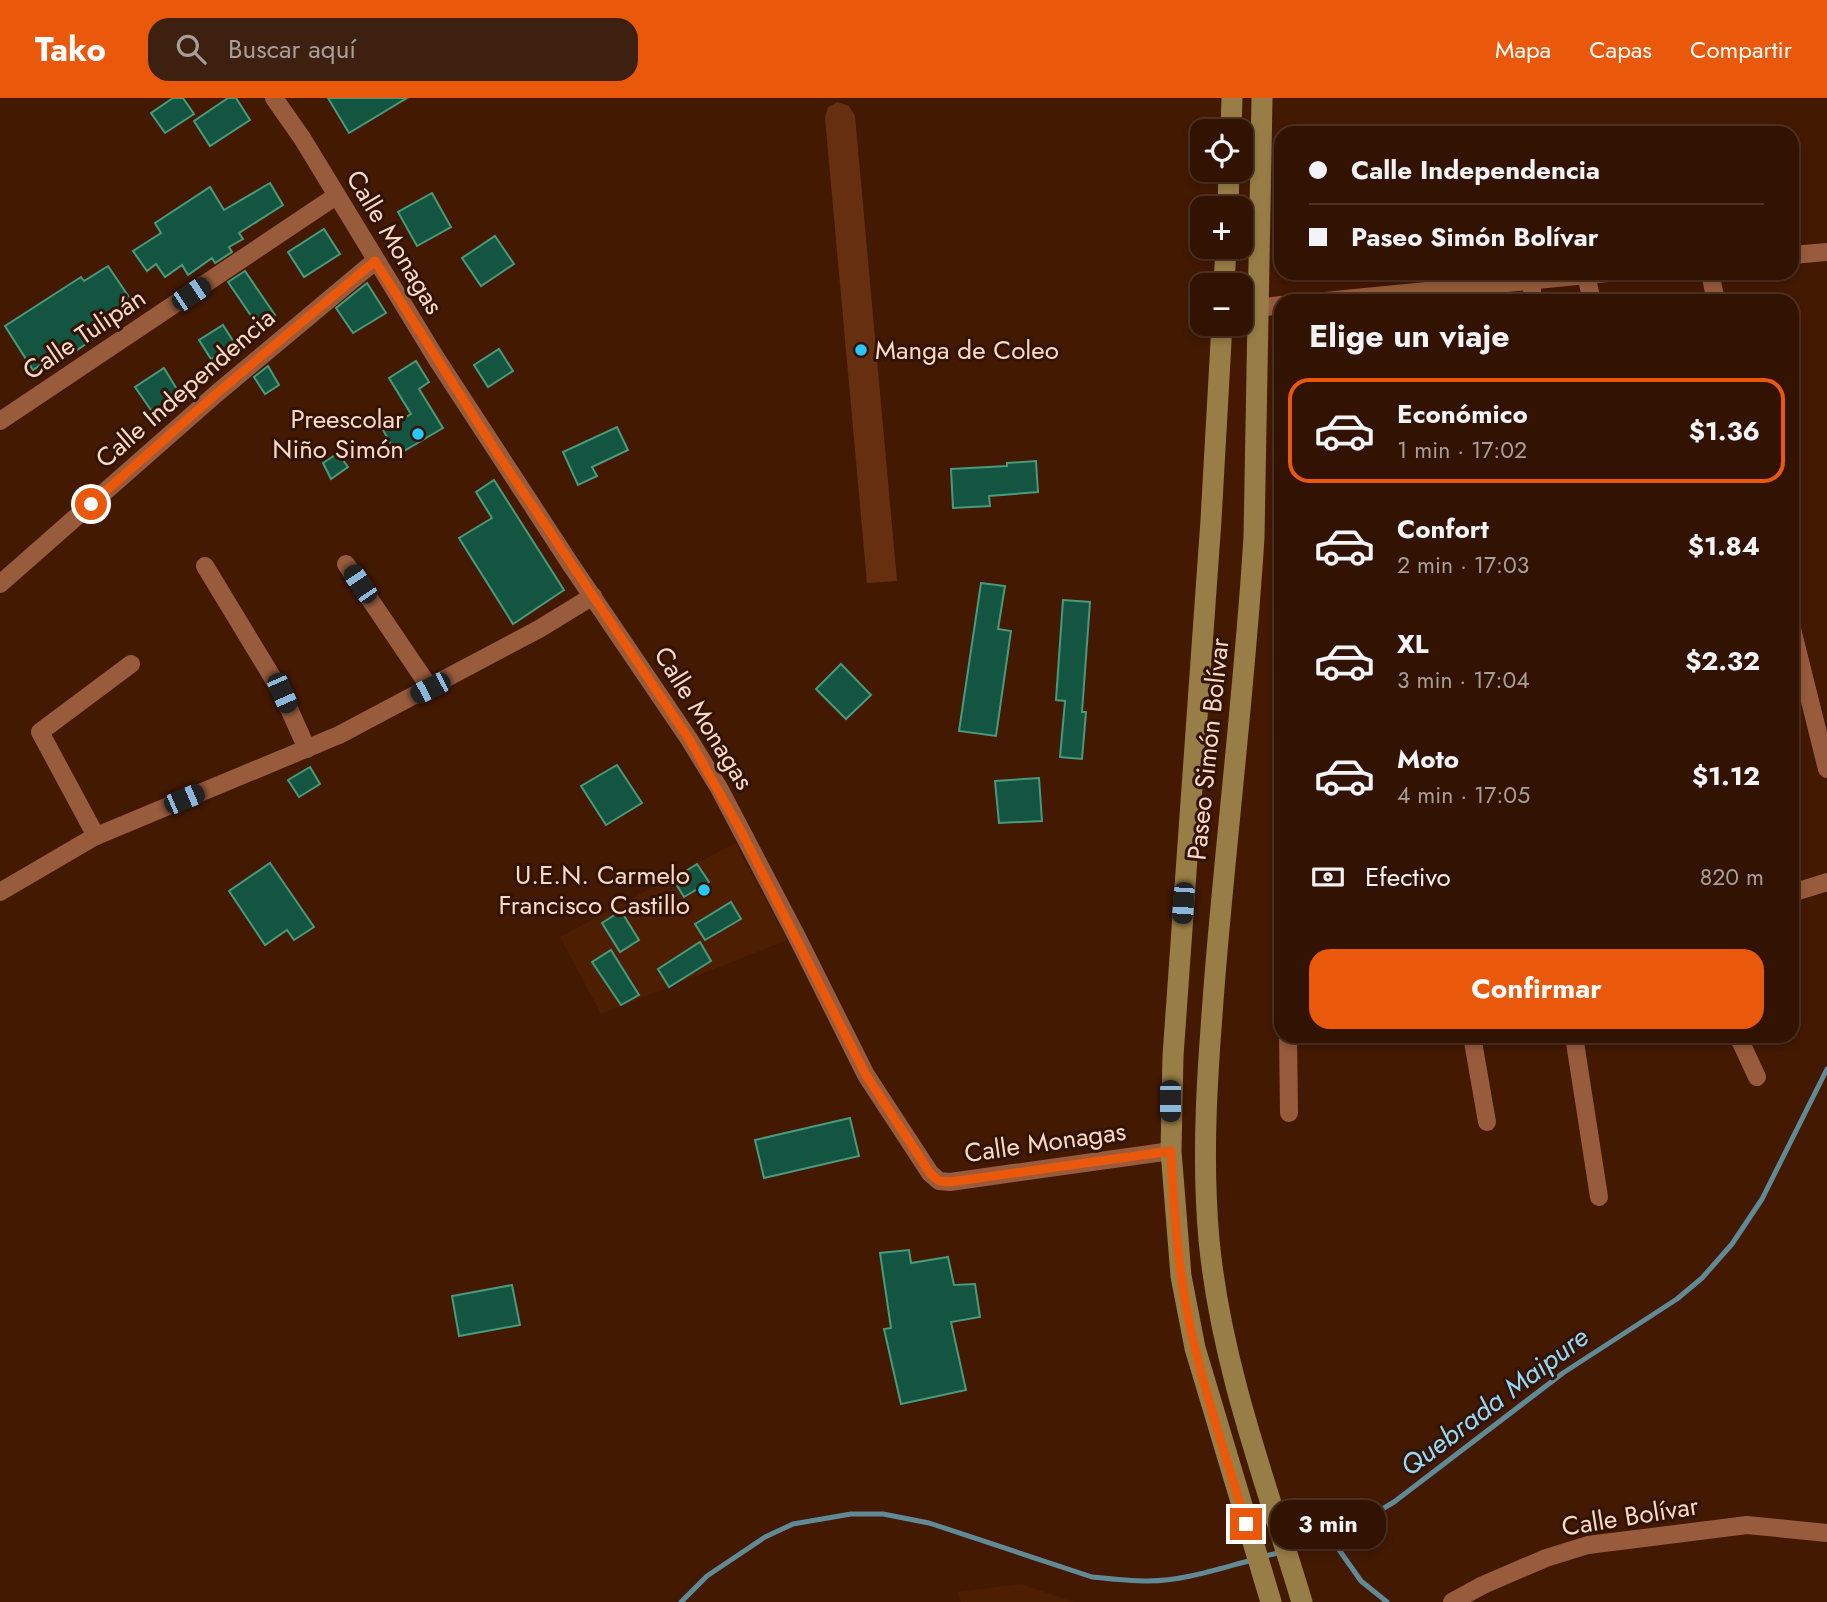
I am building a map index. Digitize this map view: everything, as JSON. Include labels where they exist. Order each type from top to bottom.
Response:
[{"type":"main road","points":[[1231,119],[1232,98]]},
{"type":"main road","name":"Paseo Simón Bolívar","points":[[1262,98],[1252,584],[1216,964],[1205,1125],[1205,1187],[1223,1329],[1238,1395],[1302,1602]]},
{"type":"main road","name":"Paseo Simón Bolívar","points":[[1221,336],[1172,1067],[1171,1151],[1177,1237],[1187,1311],[1203,1380],[1269,1596]]},
{"type":"street","name":"Calle Monagas","points":[[274,98],[457,391],[719,788],[866,1075],[935,1178],[950,1182],[1171,1151]]},
{"type":"street","name":"Calle Tulipán","points":[[0,421],[337,196]]},
{"type":"street","points":[[1799,254],[1827,251]]},
{"type":"street","name":"Calle Independencia","points":[[0,584],[216,394],[375,261]]},
{"type":"street","points":[[1397,294],[1541,280]]},
{"type":"street","points":[[1532,281],[1532,294]]},
{"type":"street","points":[[1258,308],[1274,306]]},
{"type":"street","points":[[346,564],[430,688]]},
{"type":"street","points":[[205,566],[282,693],[307,749]]},
{"type":"street","points":[[0,892],[52,859],[96,836],[307,749],[430,688],[539,629],[593,596]]},
{"type":"street","points":[[1799,657],[1827,769]]},
{"type":"street","points":[[96,836],[40,732],[131,664]]},
{"type":"street","points":[[1799,891],[1827,882]]},
{"type":"street","points":[[1288,1043],[1289,1113]]},
{"type":"street","points":[[1473,1043],[1487,1122]]},
{"type":"street","points":[[1575,1043],[1599,1197]]},
{"type":"street","points":[[1741,1043],[1757,1077]]},
{"type":"street","name":"Calle Bolívar","points":[[1452,1602],[1483,1585],[1546,1558],[1588,1545],[1747,1525],[1827,1533]]},
{"type":"shaded area","name":"Manga de Coleo","points":[[838,102],[849,106],[855,116],[897,581],[867,583],[825,118],[828,107]]},
{"type":"shaded area","name":"U.E.N. Carmelo Francisco Castillo","points":[[735,843],[787,940],[601,1014],[560,937]]},
{"type":"shaded area","points":[[1021,1584],[1074,1602],[961,1602],[957,1592]]},
{"type":"building","points":[[173,98],[183,98],[194,114],[165,133],[151,113]]},
{"type":"building","points":[[228,98],[236,98],[250,120],[210,146],[194,121]]},
{"type":"building","points":[[328,98],[407,98],[349,133]]},
{"type":"building","points":[[270,183],[283,205],[239,233],[243,239],[229,247],[232,252],[215,263],[212,258],[188,275],[182,265],[165,277],[156,264],[147,271],[133,251],[161,233],[155,223],[210,187],[224,210]]},
{"type":"building","points":[[432,193],[451,227],[417,246],[398,212]]},
{"type":"building","points":[[324,229],[340,254],[304,277],[288,252]]},
{"type":"building","points":[[495,236],[514,264],[481,286],[462,258]]},
{"type":"building","points":[[108,266],[131,300],[106,316],[111,325],[89,342],[62,360],[58,353],[33,370],[5,326],[81,277],[84,281]]},
{"type":"building","points":[[245,271],[275,315],[258,326],[228,282]]},
{"type":"building","points":[[367,283],[386,313],[353,333],[336,308]]},
{"type":"building","points":[[223,325],[235,344],[211,359],[199,340]]},
{"type":"building","points":[[499,349],[513,371],[488,387],[474,365]]},
{"type":"building","points":[[416,361],[429,382],[419,389],[443,428],[397,455],[383,430],[411,414],[389,378]]},
{"type":"building","points":[[268,366],[279,385],[265,394],[254,377]]},
{"type":"building","points":[[164,368],[181,396],[153,413],[135,387]]},
{"type":"building","points":[[617,427],[628,450],[592,467],[597,476],[578,485],[563,452]]},
{"type":"building","points":[[338,453],[348,467],[331,479],[323,463]]},
{"type":"building","points":[[1036,461],[1038,492],[989,496],[990,506],[953,508],[951,469],[1007,466],[1007,463]]},
{"type":"building","points":[[494,480],[564,590],[513,624],[459,538],[492,518],[476,492]]},
{"type":"building","points":[[981,583],[1005,586],[998,629],[1011,631],[996,736],[959,731]]},
{"type":"building","points":[[1063,600],[1090,602],[1082,712],[1086,712],[1082,759],[1060,757],[1065,701],[1056,700]]},
{"type":"building","points":[[841,664],[871,695],[846,719],[816,689]]},
{"type":"building","points":[[617,765],[642,803],[606,825],[581,786]]},
{"type":"building","points":[[310,767],[320,784],[299,797],[288,780]]},
{"type":"building","points":[[1039,778],[1042,821],[999,823],[995,781]]},
{"type":"building","points":[[270,863],[314,927],[294,940],[287,930],[265,945],[229,891]]},
{"type":"building","points":[[697,864],[709,882],[684,897],[673,879]]},
{"type":"building","points":[[731,902],[741,919],[705,940],[695,924]]},
{"type":"building","points":[[621,911],[639,940],[620,952],[602,923]]},
{"type":"building","points":[[700,942],[711,961],[669,987],[658,969]]},
{"type":"building","points":[[611,950],[639,995],[621,1005],[592,962]]},
{"type":"building","points":[[850,1118],[859,1156],[764,1178],[755,1140]]},
{"type":"building","points":[[909,1250],[911,1263],[948,1257],[954,1285],[975,1284],[980,1317],[951,1322],[966,1390],[901,1404],[884,1329],[891,1328],[880,1253]]},
{"type":"building","points":[[512,1285],[520,1325],[459,1336],[452,1296]]},
{"type":"waterway","name":"Quebrada Maipure","points":[[1291,1549],[1344,1532],[1394,1502],[1563,1373],[1677,1299],[1702,1278],[1732,1244],[1762,1199],[1827,1069]]},
{"type":"waterway","name":"Quebrada Maipure","points":[[681,1602],[707,1576],[765,1537],[793,1524],[851,1514],[883,1514],[929,1523],[1092,1577],[1134,1581],[1174,1579],[1252,1560]]},
{"type":"waterway","points":[[1330,1537],[1361,1581],[1387,1602]]},
{"type":"waterway","name":"Quebrada Maipure","points":[[1261,1557],[1282,1552]]},
{"type":"place","name":"Manga de Coleo","points":[[861,350]]},
{"type":"place","name":"Preescolar Niño Simón","points":[[418,434]]},
{"type":"place","name":"U.E.N. Carmelo Francisco Castillo","points":[[704,890]]},
{"type":"route","points":[[91,504],[216,394],[375,261],[499,456],[628,646],[719,788],[866,1075],[930,1173],[945,1183],[1171,1151],[1172,1187],[1187,1311],[1206,1390],[1246,1524]]}]
